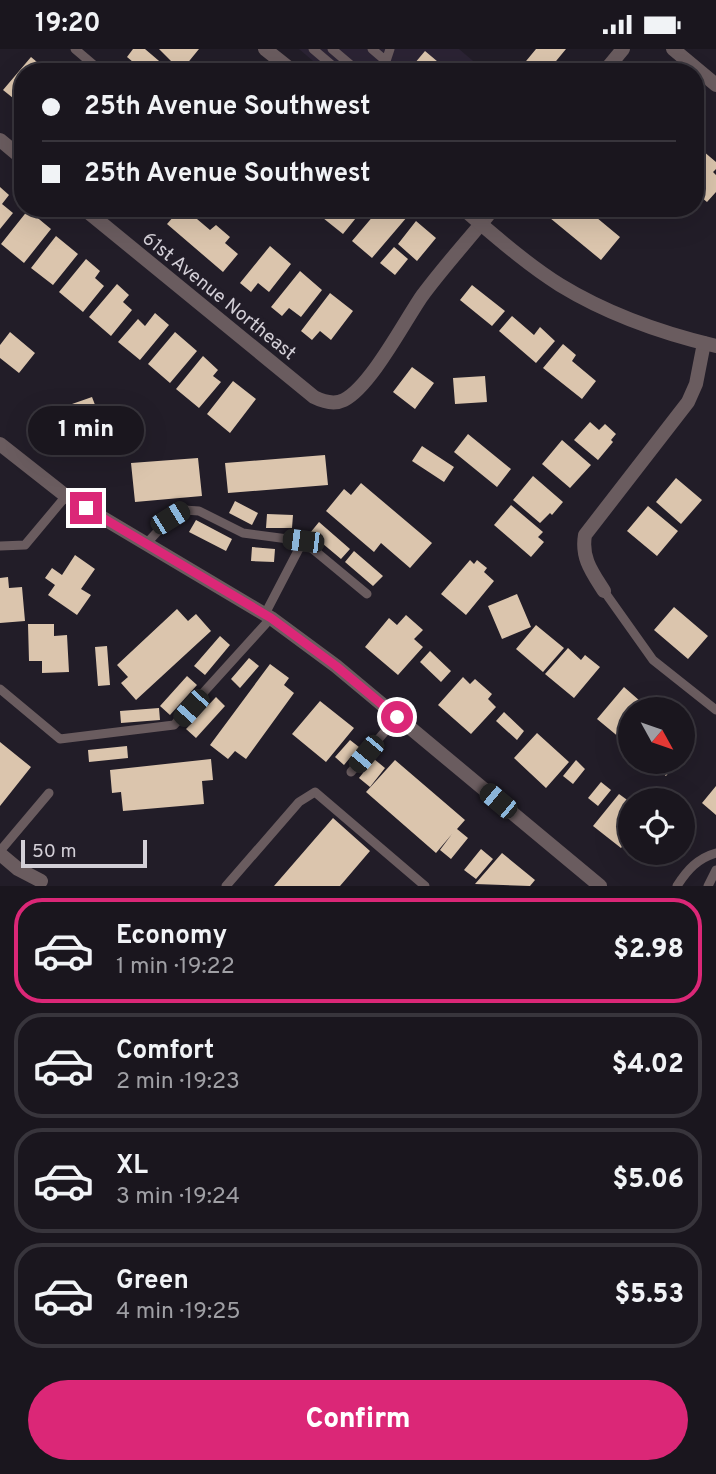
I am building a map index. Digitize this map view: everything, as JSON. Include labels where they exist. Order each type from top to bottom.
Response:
[{"type":"street","points":[[265,49],[283,63]]},
{"type":"street","points":[[611,63],[623,49]]},
{"type":"street","points":[[673,49],[690,63]]},
{"type":"street","points":[[0,140],[14,152]]},
{"type":"street","name":"61st Avenue Northeast","points":[[94,217],[314,397],[323,402],[337,403],[353,394],[381,361],[423,295],[481,224]]},
{"type":"street","points":[[473,217],[559,285],[616,315],[671,335],[710,344],[688,402],[585,535],[582,551],[604,591]]},
{"type":"street","points":[[481,224],[487,217]]},
{"type":"street","points":[[0,444],[65,496],[268,616],[336,666],[600,886]]},
{"type":"street","points":[[0,852],[18,869],[41,881]]},
{"type":"lane","points":[[75,49],[91,63]]},
{"type":"lane","points":[[313,49],[329,63]]},
{"type":"lane","points":[[332,49],[348,63]]},
{"type":"lane","points":[[372,49],[386,61],[390,49]]},
{"type":"lane","points":[[0,546],[25,545],[65,496]]},
{"type":"lane","points":[[146,544],[170,518],[184,510],[200,511],[243,533],[303,541],[367,594]]},
{"type":"lane","points":[[0,689],[60,739],[174,725],[268,616],[303,541]]},
{"type":"lane","points":[[604,591],[653,660],[716,710]]},
{"type":"lane","points":[[351,772],[397,717]]},
{"type":"lane","points":[[226,886],[299,801],[315,792],[425,886]]},
{"type":"lane","points":[[0,852],[49,793]]},
{"type":"lane","points":[[677,886],[692,866],[703,857],[716,853]]},
{"type":"lane","points":[[708,886],[716,870]]},
{"type":"shaded area","points":[[299,49],[459,49],[475,63],[315,63]]},
{"type":"building","points":[[133,49],[145,49],[161,63],[134,63],[127,57]]},
{"type":"building","points":[[159,49],[199,49],[188,63],[173,63]]},
{"type":"building","points":[[536,49],[566,49],[554,63],[524,63]]},
{"type":"building","points":[[425,51],[439,63],[415,63]]},
{"type":"building","points":[[31,57],[38,63],[26,63]]},
{"type":"building","points":[[14,77],[14,99],[3,90]]},
{"type":"building","points":[[704,152],[716,162],[713,172],[716,175],[716,192],[707,202],[704,200]]},
{"type":"building","points":[[0,187],[9,195],[2,204],[13,213],[0,229]]},
{"type":"building","points":[[22,217],[36,217],[51,229],[24,263],[1,244]]},
{"type":"building","points":[[173,217],[195,217],[210,230],[216,225],[230,237],[225,243],[238,254],[223,272],[167,224]]},
{"type":"building","points":[[324,217],[357,217],[343,234]]},
{"type":"building","points":[[372,217],[407,217],[372,258],[352,241]]},
{"type":"building","points":[[596,217],[620,237],[601,260],[550,218]]},
{"type":"building","points":[[416,221],[436,238],[417,261],[398,244]]},
{"type":"building","points":[[56,236],[78,254],[53,285],[31,268]]},
{"type":"building","points":[[270,246],[291,264],[269,292],[258,283],[251,292],[240,283]]},
{"type":"building","points":[[394,247],[408,259],[395,275],[380,263]]},
{"type":"building","points":[[86,259],[100,271],[95,278],[104,286],[83,312],[59,292]]},
{"type":"building","points":[[300,271],[322,290],[301,317],[289,308],[282,316],[271,307]]},
{"type":"building","points":[[117,284],[129,295],[123,302],[132,310],[111,336],[89,317]]},
{"type":"building","points":[[472,285],[505,311],[492,326],[460,300]]},
{"type":"building","points":[[330,293],[353,311],[331,340],[320,331],[312,340],[301,331]]},
{"type":"building","points":[[155,313],[169,325],[140,360],[118,342],[138,319],[145,326]]},
{"type":"building","points":[[512,316],[534,335],[540,327],[555,341],[536,363],[499,331]]},
{"type":"building","points":[[10,332],[35,353],[19,373],[0,358],[0,345]]},
{"type":"building","points":[[175,332],[197,351],[170,383],[148,364]]},
{"type":"building","points":[[563,344],[576,355],[572,361],[596,381],[582,399],[543,368]]},
{"type":"building","points":[[203,356],[218,370],[213,376],[221,382],[199,408],[176,389]]},
{"type":"building","points":[[412,367],[434,383],[415,409],[393,392]]},
{"type":"building","points":[[485,376],[487,402],[455,404],[453,378]]},
{"type":"building","points":[[233,381],[256,399],[230,433],[207,414]]},
{"type":"building","points":[[92,397],[107,436],[87,444],[72,404]]},
{"type":"building","points":[[590,422],[599,430],[605,424],[616,434],[598,460],[574,440]]},
{"type":"building","points":[[468,434],[511,469],[497,487],[454,452]]},
{"type":"building","points":[[562,440],[591,465],[570,488],[542,464]]},
{"type":"building","points":[[422,446],[454,467],[444,482],[412,461]]},
{"type":"building","points":[[325,455],[328,485],[228,493],[225,463]]},
{"type":"building","points":[[198,458],[202,496],[135,502],[131,463]]},
{"type":"building","points":[[533,476],[563,502],[552,515],[550,513],[540,523],[513,500]]},
{"type":"building","points":[[676,478],[702,500],[681,524],[656,502]]},
{"type":"building","points":[[361,483],[432,543],[410,568],[381,543],[374,552],[326,511],[344,489],[351,495]]},
{"type":"building","points":[[235,501],[258,513],[252,525],[229,513]]},
{"type":"building","points":[[511,505],[543,532],[538,537],[544,542],[531,557],[494,525]]},
{"type":"building","points":[[648,506],[678,531],[657,556],[627,531]]},
{"type":"building","points":[[267,514],[293,515],[292,528],[266,528]]},
{"type":"building","points":[[196,520],[232,539],[226,551],[189,532]]},
{"type":"building","points":[[319,522],[350,549],[341,559],[310,533]]},
{"type":"building","points":[[252,547],[275,549],[274,562],[251,561]]},
{"type":"building","points":[[354,551],[383,576],[373,586],[345,562]]},
{"type":"building","points":[[75,555],[95,569],[81,589],[91,595],[77,615],[48,595],[55,585],[45,578],[52,568],[62,575]]},
{"type":"building","points":[[470,560],[474,564],[477,560],[487,568],[484,572],[494,581],[466,615],[441,594]]},
{"type":"building","points":[[8,577],[9,588],[22,587],[25,621],[0,623],[0,578]]},
{"type":"building","points":[[517,594],[531,627],[502,639],[488,606]]},
{"type":"building","points":[[674,607],[708,636],[688,659],[654,630]]},
{"type":"building","points":[[177,609],[188,621],[196,614],[211,631],[136,700],[121,683],[128,677],[117,665]]},
{"type":"building","points":[[406,615],[423,630],[414,639],[423,647],[398,675],[365,647],[389,618],[397,625]]},
{"type":"building","points":[[28,624],[54,624],[54,636],[67,635],[69,672],[42,673],[42,661],[29,661]]},
{"type":"building","points":[[536,625],[564,648],[543,672],[516,649]]},
{"type":"building","points":[[220,636],[230,645],[205,675],[194,666]]},
{"type":"building","points":[[107,646],[110,685],[98,686],[95,647]]},
{"type":"building","points":[[568,648],[581,660],[585,655],[600,667],[574,698],[545,674]]},
{"type":"building","points":[[430,651],[451,671],[441,682],[420,662]]},
{"type":"building","points":[[249,658],[259,666],[240,688],[231,679]]},
{"type":"building","points":[[270,664],[289,678],[284,685],[294,693],[246,759],[235,751],[228,759],[210,745]]},
{"type":"building","points":[[187,676],[197,685],[170,715],[160,706]]},
{"type":"building","points":[[463,677],[470,684],[475,679],[492,694],[488,699],[496,707],[471,734],[438,705]]},
{"type":"building","points":[[624,687],[635,697],[618,697],[618,736],[597,719]]},
{"type":"building","points":[[216,697],[225,706],[196,738],[186,729]]},
{"type":"building","points":[[320,701],[354,728],[326,762],[292,734]]},
{"type":"building","points":[[159,708],[160,720],[121,723],[120,711]]},
{"type":"building","points":[[504,712],[524,731],[517,740],[496,721]]},
{"type":"building","points":[[537,733],[569,762],[546,788],[514,758]]},
{"type":"building","points":[[350,740],[359,747],[344,765],[335,757]]},
{"type":"building","points":[[0,742],[31,767],[0,806]]},
{"type":"building","points":[[127,746],[128,758],[89,762],[88,750]]},
{"type":"building","points":[[211,759],[213,780],[202,781],[204,804],[123,811],[121,792],[112,793],[110,770]]},
{"type":"building","points":[[374,759],[385,768],[370,787],[359,778]]},
{"type":"building","points":[[395,760],[465,820],[457,829],[468,838],[451,859],[440,850],[452,834],[436,853],[366,792]]},
{"type":"building","points":[[576,760],[585,769],[573,784],[563,776]]},
{"type":"building","points":[[601,782],[611,790],[598,806],[588,798]]},
{"type":"building","points":[[716,786],[716,815],[702,803]]},
{"type":"building","points":[[618,795],[618,846],[593,826]]},
{"type":"building","points":[[333,818],[370,851],[340,886],[274,886]]},
{"type":"building","points":[[481,849],[493,859],[476,879],[464,870]]},
{"type":"building","points":[[502,853],[535,880],[530,886],[475,884]]},
{"type":"route","points":[[86,508],[271,618],[336,666],[397,717]]}]
